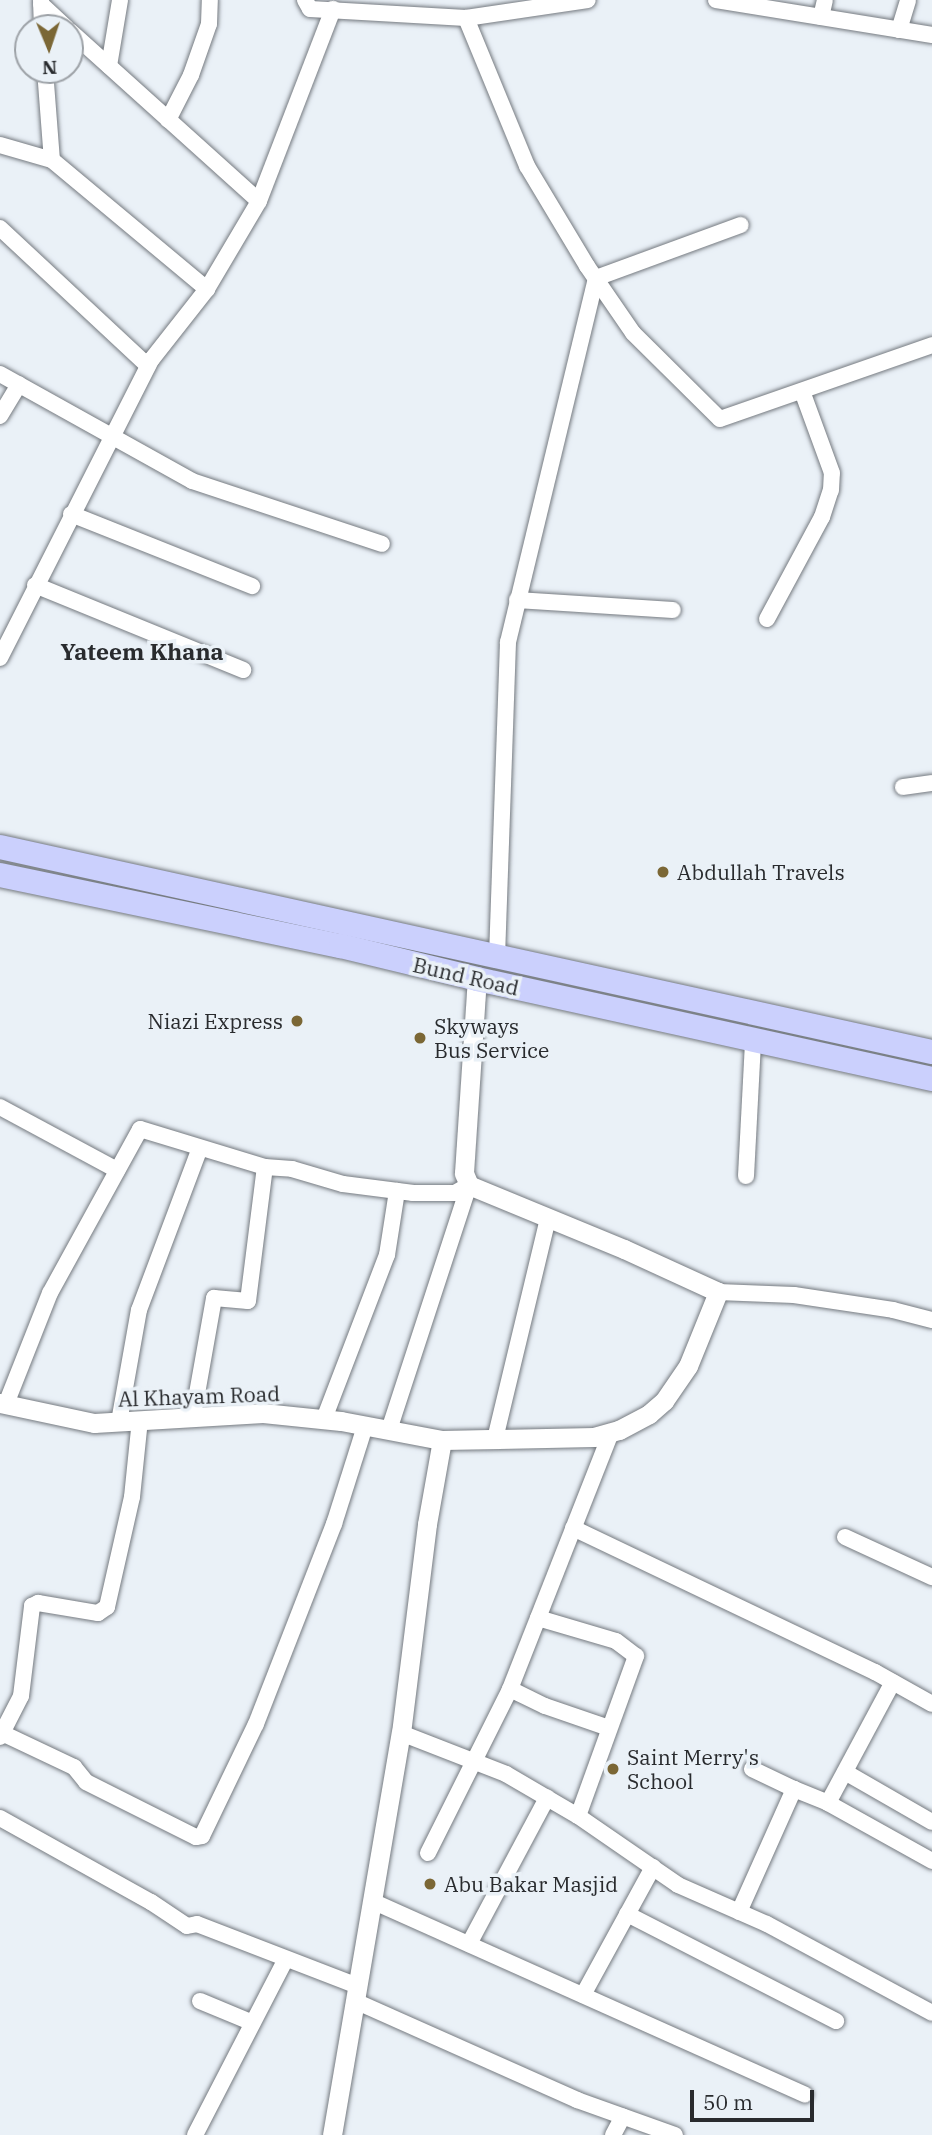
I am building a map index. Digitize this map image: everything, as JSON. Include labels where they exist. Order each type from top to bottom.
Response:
[{"type":"main road","name":"Bund Road","points":[[0,847],[932,1052]]},
{"type":"main road","name":"Bund Road","points":[[3,880],[341,946],[477,979],[932,1079]]},
{"type":"street","points":[[108,66],[120,0]]},
{"type":"street","points":[[168,120],[191,75],[209,24],[210,0]]},
{"type":"street","points":[[305,0],[310,9],[428,8],[466,18],[588,0]]},
{"type":"street","points":[[821,17],[825,0]]},
{"type":"street","points":[[899,30],[908,0]]},
{"type":"street","points":[[724,1],[932,35]]},
{"type":"street","points":[[0,657],[148,366],[206,289],[259,201],[333,9]]},
{"type":"street","points":[[466,18],[527,166],[596,278],[633,333],[720,419],[932,345]]},
{"type":"street","points":[[84,44],[259,201]]},
{"type":"street","points":[[46,84],[52,160]]},
{"type":"street","points":[[0,145],[52,160],[206,289]]},
{"type":"street","points":[[596,278],[741,225]]},
{"type":"street","points":[[0,228],[148,366]]},
{"type":"street","points":[[498,957],[508,642],[596,278]]},
{"type":"street","points":[[0,374],[192,481],[382,544]]},
{"type":"street","points":[[0,416],[19,384]]},
{"type":"street","points":[[767,619],[822,517],[831,490],[832,472],[802,391]]},
{"type":"street","points":[[71,514],[253,586]]},
{"type":"street","points":[[35,585],[243,670]]},
{"type":"street","points":[[517,600],[673,610]]},
{"type":"street","points":[[903,787],[932,783]]},
{"type":"street","points":[[389,1430],[469,1185],[464,1173],[477,979]]},
{"type":"street","points":[[746,1176],[753,1041]]},
{"type":"street","points":[[0,1107],[117,1170]]},
{"type":"street","points":[[3,1403],[50,1293],[140,1129],[265,1167],[292,1169],[343,1184],[397,1191],[455,1193],[469,1185]]},
{"type":"street","points":[[119,1422],[139,1310],[200,1148]]},
{"type":"street","points":[[193,1416],[214,1298],[248,1301],[265,1167]]},
{"type":"street","points":[[469,1185],[718,1292],[794,1295],[893,1310],[932,1320]]},
{"type":"street","points":[[324,1419],[387,1255],[397,1191]]},
{"type":"street","points":[[495,1439],[548,1218]]},
{"type":"street","name":"Al Khayam Road","points":[[3,1403],[94,1423],[263,1413],[324,1419],[442,1440],[594,1437],[649,1414],[664,1401],[688,1366],[718,1292]]},
{"type":"street","points":[[140,1420],[134,1486],[107,1607],[98,1613],[38,1603],[32,1606],[21,1696],[1,1735],[74,1767],[86,1782],[196,1837],[202,1836],[256,1724],[334,1524],[365,1426]]},
{"type":"street","points":[[428,1853],[510,1689],[611,1432]]},
{"type":"street","points":[[332,2135],[401,1732],[427,1524],[442,1440]]},
{"type":"street","points":[[573,1528],[893,1682],[932,1704]]},
{"type":"street","points":[[845,1537],[932,1577]]},
{"type":"street","points":[[538,1618],[616,1641],[636,1656],[578,1816]]},
{"type":"street","points":[[828,1803],[893,1682]]},
{"type":"street","points":[[510,1689],[545,1706],[609,1728]]},
{"type":"street","points":[[401,1732],[506,1774],[578,1816],[678,1885],[739,1912],[932,2013]]},
{"type":"street","points":[[752,1769],[828,1803],[932,1861]]},
{"type":"street","points":[[845,1772],[932,1822]]},
{"type":"street","points":[[739,1912],[794,1789]]},
{"type":"street","points":[[469,1944],[547,1798]]},
{"type":"street","points":[[0,1818],[151,1902],[187,1926],[197,1924],[286,1958],[577,2100],[675,2135]]},
{"type":"street","points":[[583,1995],[653,1867]]},
{"type":"street","points":[[372,1901],[805,2095]]},
{"type":"street","points":[[627,1914],[835,2021]]},
{"type":"street","points":[[195,2135],[286,1958]]},
{"type":"street","points":[[200,2001],[253,2022]]},
{"type":"street","points":[[613,2135],[623,2116]]},
{"type":"place","name":"Abdullah Travels","points":[[663,872]]},
{"type":"place","name":"Niazi Express","points":[[297,1021]]},
{"type":"place","name":"Skyways Bus Service","points":[[420,1038]]},
{"type":"place","name":"Saint Merry's School","points":[[613,1769]]},
{"type":"place","name":"Abu Bakar Masjid","points":[[430,1884]]},
{"type":"district","name":"Yateem Khana","points":[[142,651]]}]
